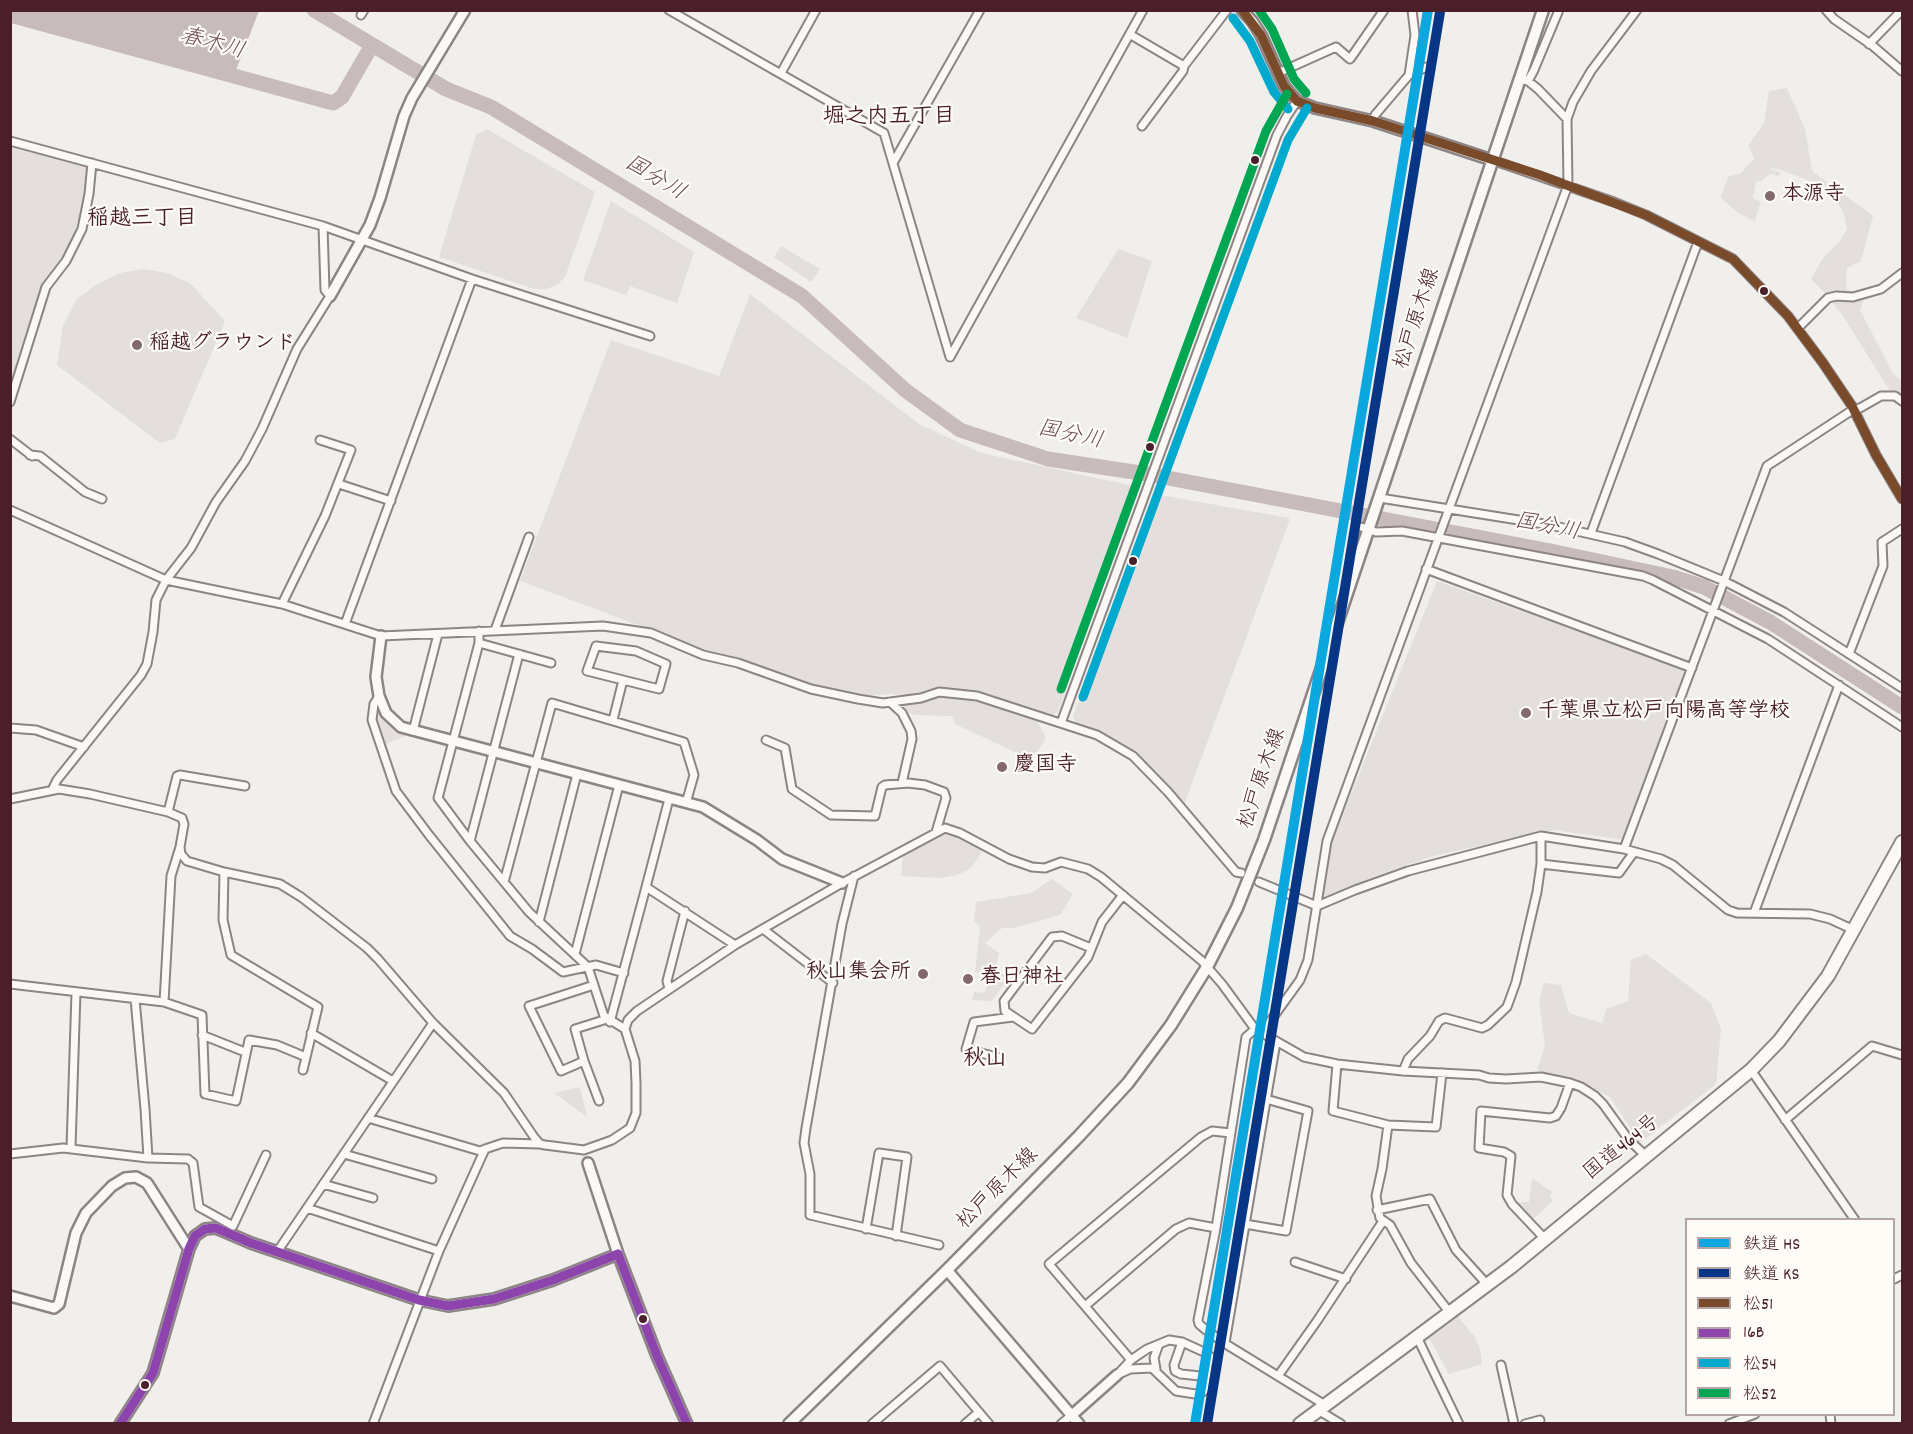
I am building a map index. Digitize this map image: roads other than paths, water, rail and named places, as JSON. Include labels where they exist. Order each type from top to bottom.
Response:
[{"type":"highway","name":"国道464号","points":[[1300,1424],[1486,1287],[1751,1070],[1779,1041],[1828,976],[1902,842]]},
{"type":"main road","name":"松戸原木線","points":[[789,1424],[1080,1136],[1128,1083],[1171,1025],[1207,967],[1237,908],[1251,874],[1365,529],[1380,498],[1492,160],[1524,80],[1544,10]]},
{"type":"street","points":[[52,790],[57,780],[135,684],[147,664],[156,600],[166,580],[191,548],[216,502],[245,461],[262,429],[297,349],[362,239],[380,198],[404,116],[415,91],[465,10]]},
{"type":"street","points":[[669,10],[884,133],[950,357],[1143,10]]},
{"type":"street","points":[[781,73],[816,10]]},
{"type":"street","points":[[893,163],[980,10]]},
{"type":"street","points":[[1142,126],[1227,10]]},
{"type":"street","points":[[1242,10],[1261,35],[1284,86],[1297,101],[1315,108],[1373,121],[1568,184],[1646,215],[1733,260],[1798,328],[1854,409],[1876,455],[1902,499]]},
{"type":"street","points":[[1278,73],[1336,47],[1350,60],[1384,10]]},
{"type":"street","points":[[1373,121],[1375,115],[1409,75],[1415,35],[1412,10]]},
{"type":"street","points":[[1559,10],[1534,70],[1524,80],[1538,89],[1567,119]]},
{"type":"street","points":[[1341,1424],[1322,1407],[1278,1376],[1206,1330],[1198,1320],[1216,1228],[1246,1036],[1258,1032],[1303,974],[1308,960],[1327,841],[1568,184],[1567,119],[1573,102],[1591,71],[1637,10]]},
{"type":"street","points":[[1826,10],[1834,19],[1902,71]]},
{"type":"street","points":[[1869,44],[1902,10]]},
{"type":"street","points":[[1131,35],[1184,66]]},
{"type":"street","points":[[1410,68],[1426,67]]},
{"type":"street","points":[[1061,723],[1277,135],[1297,101]]},
{"type":"street","points":[[10,141],[323,226],[472,279],[650,336]]},
{"type":"street","points":[[10,402],[46,287],[66,261],[82,229],[92,163]]},
{"type":"street","points":[[323,226],[325,290],[330,296]]},
{"type":"street","points":[[1592,534],[1698,242]]},
{"type":"street","points":[[1798,328],[1828,298],[1853,297],[1881,289],[1902,273]]},
{"type":"street","points":[[345,624],[472,279]]},
{"type":"street","points":[[1624,849],[1767,466],[1854,409],[1881,396],[1895,396],[1902,401]]},
{"type":"street","points":[[10,439],[33,457],[40,456],[85,492],[102,499]]},
{"type":"street","points":[[282,604],[339,484],[351,450],[320,440]]},
{"type":"street","points":[[339,484],[391,501]]},
{"type":"street","points":[[1380,498],[1550,525],[1625,542],[1658,554],[1784,612],[1902,688]]},
{"type":"street","points":[[10,510],[166,580],[282,604],[381,636],[603,626],[651,633],[703,655],[738,663],[811,689],[858,699],[890,702],[921,698],[939,692],[977,696],[1097,735],[1133,756],[1168,792],[1236,872],[1241,873]]},
{"type":"street","points":[[1365,529],[1381,532],[1402,531],[1643,576],[1715,607],[1768,639],[1902,728]]},
{"type":"street","points":[[1849,654],[1883,566],[1882,542],[1902,529]]},
{"type":"street","points":[[495,630],[529,537]]},
{"type":"street","points":[[1426,569],[1692,668]]},
{"type":"street","points":[[479,631],[479,643],[438,798],[470,841],[539,922],[588,967],[604,1016],[625,1029]]},
{"type":"street","points":[[413,731],[438,634]]},
{"type":"street","points":[[381,636],[376,677],[379,696],[386,713],[400,727],[709,810],[757,840],[782,859],[842,883]]},
{"type":"street","points":[[479,643],[551,663]]},
{"type":"street","points":[[596,646],[636,651],[666,664],[659,689],[623,680],[587,671],[596,646]]},
{"type":"street","points":[[470,841],[519,654]]},
{"type":"street","points":[[613,720],[623,680]]},
{"type":"street","points":[[1754,913],[1839,685]]},
{"type":"street","points":[[379,696],[374,704],[372,720],[396,791],[510,936],[563,972],[596,965],[624,973]]},
{"type":"street","points":[[890,702],[902,713],[912,739],[902,783]]},
{"type":"street","points":[[504,882],[552,703],[684,742],[694,775],[686,803]]},
{"type":"street","points":[[10,728],[36,730],[84,747]]},
{"type":"street","points":[[766,740],[785,748],[792,789],[831,816],[875,816],[882,787],[902,783],[925,786],[944,792],[946,798],[936,832]]},
{"type":"street","points":[[539,922],[577,774]]},
{"type":"street","points":[[168,812],[177,776],[245,786]]},
{"type":"street","points":[[575,954],[619,785]]},
{"type":"street","points":[[10,799],[59,789],[168,812],[182,818],[184,824],[180,847],[171,876],[164,1002]]},
{"type":"street","points":[[608,1020],[624,973],[669,799]]},
{"type":"street","points":[[368,1118],[480,1151],[503,1143],[540,1144],[579,1150],[622,1135],[630,1128],[636,1113],[635,1061],[625,1029],[628,1020],[637,1011],[735,945],[854,876],[945,828],[960,833],[1009,860],[1032,867],[1045,868],[1061,862],[1080,867],[1101,877],[1207,967],[1258,1032],[1309,1059],[1403,1071],[1479,1075],[1506,1079],[1541,1077],[1570,1083],[1581,1087],[1604,1104],[1629,1140],[1646,1156]]},
{"type":"street","points":[[1403,1071],[1408,1059],[1430,1036],[1439,1021],[1445,1018],[1482,1028],[1507,1007],[1524,950],[1541,864],[1541,836]]},
{"type":"street","points":[[1259,882],[1317,906],[1408,871],[1541,836],[1624,849],[1661,858],[1673,865],[1728,910],[1737,913],[1819,915],[1854,930]]},
{"type":"street","points":[[180,847],[181,854],[188,861],[224,872],[280,884],[301,897],[378,959],[433,1023],[504,1093],[540,1144]]},
{"type":"street","points":[[1541,864],[1618,873],[1634,852]]},
{"type":"street","points":[[224,872],[223,920],[231,955],[318,1007],[303,1070]]},
{"type":"street","points":[[854,876],[842,924],[804,1143],[810,1174],[810,1215],[939,1245]]},
{"type":"street","points":[[646,887],[735,945]]},
{"type":"street","points":[[1091,948],[1062,936],[1053,937],[1004,1001],[1005,1011],[1032,1029],[1088,957],[1102,922],[1123,895]]},
{"type":"street","points":[[669,989],[667,981],[684,911]]},
{"type":"street","points":[[763,929],[833,983]]},
{"type":"street","points":[[10,984],[164,1002],[202,1015],[206,1094],[236,1101],[249,1040],[277,1045],[306,1057]]},
{"type":"street","points":[[584,1061],[561,1071],[529,1006],[594,985]]},
{"type":"street","points":[[71,1148],[76,992]]},
{"type":"street","points":[[135,999],[148,1158]]},
{"type":"street","points":[[1000,1058],[966,1049],[974,1022],[1013,1017]]},
{"type":"street","points":[[599,1101],[575,1029],[608,1020]]},
{"type":"street","points":[[277,1252],[433,1023]]},
{"type":"street","points":[[311,1033],[393,1081]]},
{"type":"street","points":[[202,1035],[245,1052]]},
{"type":"street","points":[[1225,1343],[1276,1042]]},
{"type":"street","points":[[1785,1120],[1872,1046],[1902,1055]]},
{"type":"street","points":[[1337,1064],[1333,1111],[1388,1125],[1436,1127],[1442,1073]]},
{"type":"street","points":[[1751,1070],[1854,1218]]},
{"type":"street","points":[[1545,1239],[1512,1204],[1507,1195],[1511,1156],[1504,1152],[1479,1148],[1481,1111],[1550,1118],[1556,1116],[1561,1108],[1570,1083]]},
{"type":"street","points":[[1245,1224],[1286,1231],[1308,1111],[1266,1099]]},
{"type":"street","points":[[1388,1125],[1376,1196],[1377,1210],[1383,1221],[1390,1225],[1411,1263],[1450,1313]]},
{"type":"street","points":[[1131,1360],[1049,1264],[1201,1137],[1212,1131],[1232,1133]]},
{"type":"street","points":[[10,1154],[71,1148],[148,1158],[188,1159],[193,1163],[199,1207],[251,1243],[419,1300],[448,1306],[478,1303],[553,1280],[618,1254]]},
{"type":"street","points":[[373,1424],[419,1300],[485,1149]]},
{"type":"street","points":[[579,1150],[588,1163],[618,1254],[657,1356],[687,1424]]},
{"type":"street","points":[[866,1229],[879,1153],[907,1157],[896,1236]]},
{"type":"street","points":[[344,1154],[432,1179]]},
{"type":"street","points":[[232,1230],[266,1155]]},
{"type":"street","points":[[10,1296],[54,1308],[59,1304],[76,1233],[86,1213],[112,1186],[125,1178],[136,1177],[147,1184],[189,1249]]},
{"type":"street","points":[[323,1184],[373,1198]]},
{"type":"street","points":[[1377,1210],[1430,1199],[1456,1250],[1484,1281],[1486,1287]]},
{"type":"street","points":[[307,1208],[439,1251]]},
{"type":"street","points":[[1278,1376],[1346,1279],[1383,1221]]},
{"type":"street","points":[[1085,1306],[1176,1229],[1189,1224],[1216,1228]]},
{"type":"street","points":[[120,1424],[153,1373],[189,1249],[195,1236],[205,1229],[232,1230]]},
{"type":"street","points":[[1295,1262],[1346,1279]]},
{"type":"street","points":[[947,1270],[1079,1424]]},
{"type":"street","points":[[1417,1337],[1459,1424]]},
{"type":"street","points":[[1061,1424],[1131,1360],[1159,1344],[1169,1340],[1182,1342],[1211,1357],[1207,1389],[1195,1394],[1173,1389],[1156,1369],[1154,1358],[1159,1344]]},
{"type":"street","points":[[1182,1342],[1174,1365],[1175,1371],[1180,1374],[1210,1377]]},
{"type":"street","points":[[1501,1365],[1514,1424]]},
{"type":"street","points":[[872,1424],[940,1366],[989,1424]]},
{"type":"street","points":[[1117,1375],[1131,1369],[1156,1369]]},
{"type":"street","points":[[965,1424],[979,1412]]},
{"type":"street","points":[[1729,1424],[1750,1416]]},
{"type":"street","points":[[1525,1424],[1540,1420]]},
{"type":"water","points":[[12,11],[259,11],[236,70]]},
{"type":"waterway","name":"国分川","points":[[314,10],[446,89],[491,107],[802,296],[905,390],[960,430],[1048,459],[1147,474],[1551,551],[1673,577],[1704,587],[1770,622],[1902,707]]},
{"type":"waterway","name":"春木川","points":[[10,15],[333,103],[342,97],[372,45]]},
{"type":"rail line","name":"HS","points":[[1195,1424],[1428,10]]},
{"type":"rail line","name":"KS","points":[[1207,1424],[1440,12]]},
{"type":"place","name":"本源寺","points":[[1770,196]]},
{"type":"place","name":"稲越グラウンド","points":[[137,345]]},
{"type":"place","name":"千葉県立松戸向陽高等学校","points":[[1526,713]]},
{"type":"place","name":"慶国寺","points":[[1002,767]]},
{"type":"place","name":"秋山集会所","points":[[923,974]]},
{"type":"place","name":"春日神社","points":[[968,979]]},
{"type":"district","name":"堀之内五丁目","points":[[889,119]]},
{"type":"district","name":"稲越三丁目","points":[[142,221]]},
{"type":"district","name":"秋山","points":[[985,1061]]}]
